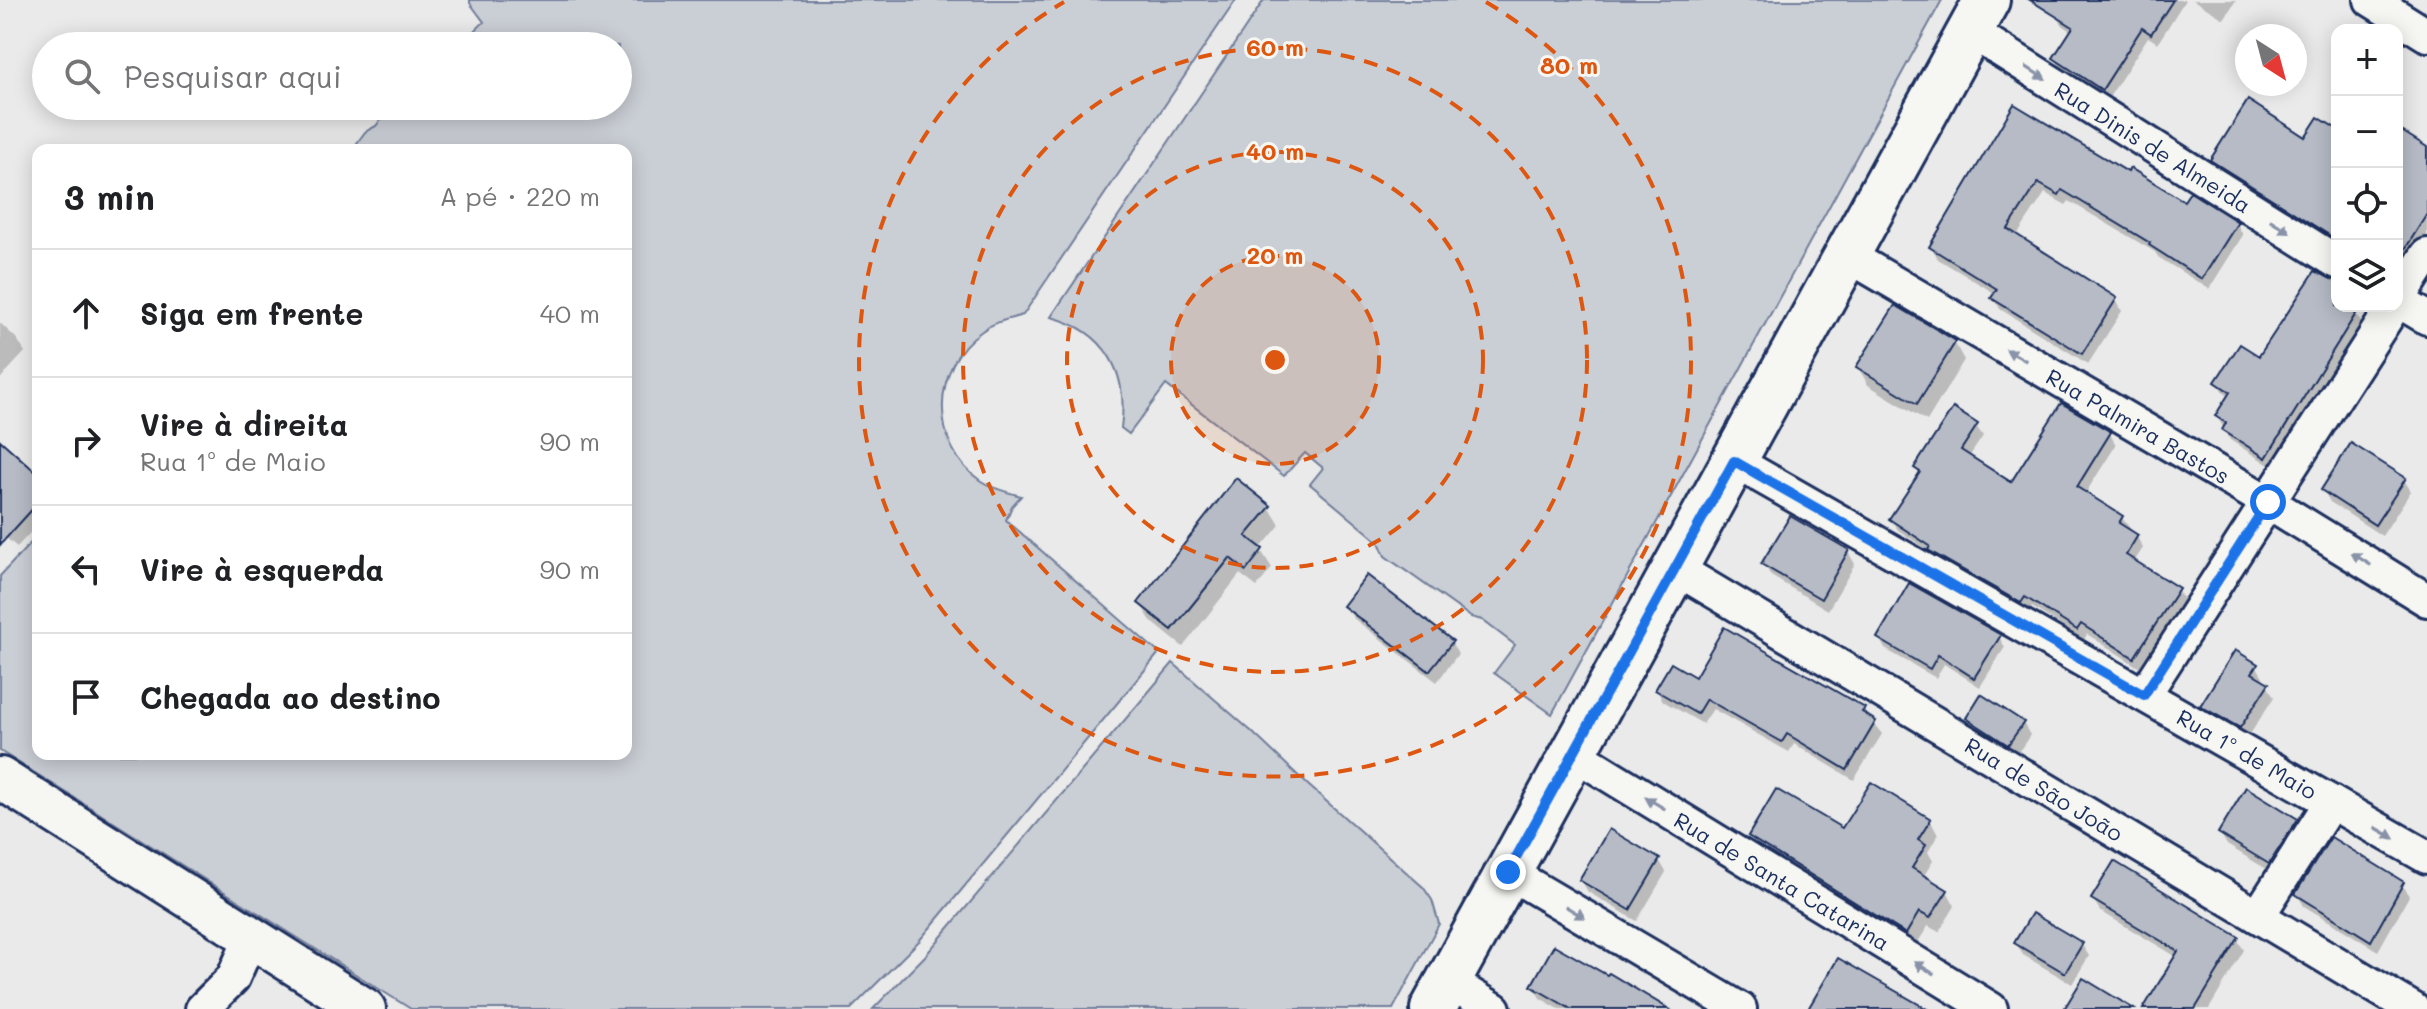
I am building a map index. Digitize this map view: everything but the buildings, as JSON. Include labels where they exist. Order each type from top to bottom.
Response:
[{"type":"main road","points":[[1441,995],[1978,16]]},
{"type":"street","points":[[2371,0],[2427,35]]},
{"type":"street","name":"Rua Dinis de Almeida","points":[[1978,16],[2331,258]]},
{"type":"street","name":"Rua Palmira Bastos","points":[[1847,255],[2268,502],[2427,600]]},
{"type":"street","points":[[2403,291],[2427,255]]},
{"type":"street","points":[[2403,306],[2427,318]]},
{"type":"street","points":[[2144,695],[2390,312]]},
{"type":"street","name":"Rua 1º de Maio","points":[[1734,461],[2427,857]]},
{"type":"street","name":"Rua de São João","points":[[1675,568],[2413,1009]]},
{"type":"street","name":"Rua de Santa Catarina","points":[[1573,753],[1991,1009]]},
{"type":"street","points":[[0,778],[365,1009]]},
{"type":"street","points":[[2258,916],[2331,802]]},
{"type":"street","points":[[1508,872],[1740,1009]]},
{"type":"street","points":[[202,1009],[233,978],[252,935]]},
{"type":"street","points":[[1441,995],[1494,1009]]},
{"type":"shaded area","points":[[470,0],[1236,0],[1023,315],[991,325],[965,346],[953,364],[943,406],[945,427],[952,448],[964,466],[986,484],[1021,496],[1006,520],[1159,653],[919,941],[851,1009],[411,1009],[0,751],[0,576],[32,541],[32,760],[632,760],[632,144],[356,144],[365,132],[380,120],[632,120],[632,32],[474,32],[484,22]]},
{"type":"shaded area","points":[[1264,0],[1942,0],[1552,714],[1494,673],[1515,645],[1385,556],[1379,542],[1310,484],[1323,468],[1305,453],[1284,476],[1166,385],[1129,434],[1121,428],[1121,389],[1110,357],[1086,333],[1051,317]]},
{"type":"shaded area","points":[[1173,663],[1423,887],[1432,900],[1439,924],[1393,1009],[873,1009],[925,956]]},
{"type":"route","points":[[1508,872],[1734,461],[2144,695],[2268,502]]}]
